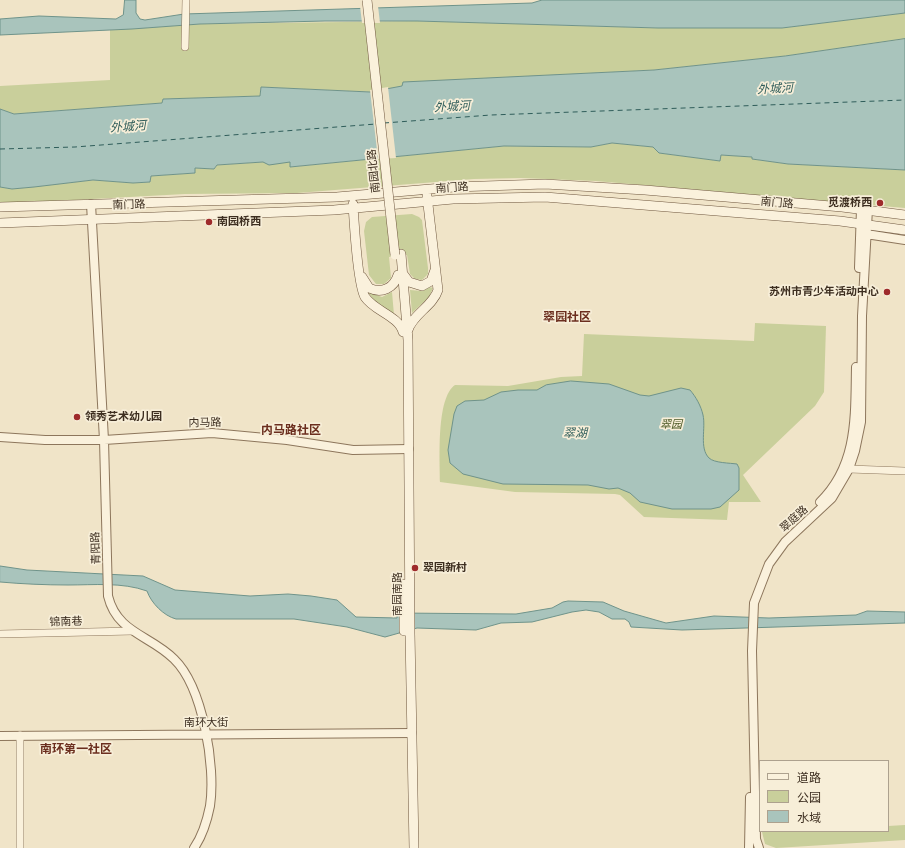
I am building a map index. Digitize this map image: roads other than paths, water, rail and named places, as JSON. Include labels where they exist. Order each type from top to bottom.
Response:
[{"type":"main road","name":"南园北路","points":[[367,0],[398,254]]},
{"type":"main road","name":"南园北路","points":[[373,0],[405,336]]},
{"type":"main road","name":"南门路","points":[[0,207],[352,196],[426,189],[516,184],[579,185],[865,209],[905,215]]},
{"type":"main road","points":[[405,336],[411,324],[436,294],[438,282],[426,189]]},
{"type":"main road","points":[[352,196],[360,272],[365,297],[374,307],[398,323],[405,336]]},
{"type":"main road","name":"南门路","points":[[0,223],[353,209],[501,197],[577,198],[864,223],[905,230]]},
{"type":"main road","points":[[360,272],[366,285],[378,290],[385,290],[392,286],[400,274],[412,284],[424,286],[433,278],[436,265]]},
{"type":"main road","name":"南园南路","points":[[405,336],[409,848]]},
{"type":"main road","name":"南园南路","points":[[409,733],[414,848]]},
{"type":"street","points":[[185,47],[186,0]]},
{"type":"street","name":"青阳路","points":[[91,204],[104,440],[108,596],[114,614],[133,631],[162,649],[182,667],[190,679],[202,711],[209,758],[210,804],[200,839],[194,848]]},
{"type":"street","name":"翠庭路","points":[[749,848],[749,632],[752,590],[764,563],[782,538],[825,497],[844,469],[849,453],[855,425],[865,209]]},
{"type":"street","name":"翠庭路","points":[[750,615],[758,589],[769,564],[785,542],[832,498],[849,469],[859,435],[861,422],[866,234],[864,223]]},
{"type":"street","points":[[866,234],[905,240]]},
{"type":"street","name":"内马路","points":[[0,437],[45,440],[104,440],[212,433],[287,440],[353,450],[406,449]]},
{"type":"street","points":[[849,469],[905,471]]},
{"type":"street","name":"锦南巷","points":[[0,634],[133,631]]},
{"type":"street","name":"翠庭路","points":[[749,632],[756,838],[759,848]]},
{"type":"street","name":"南环大街","points":[[0,736],[409,733]]},
{"type":"street","points":[[20,735],[20,848]]},
{"type":"water","points":[[125,0],[136,0],[136,13],[140,19],[145,20],[184,14],[532,3],[542,0],[905,0],[905,13],[782,28],[658,28],[417,21],[325,21],[200,24],[132,29],[0,35],[0,19],[39,16],[116,19],[123,15]]},
{"type":"water","name":"外城河","points":[[905,39],[905,170],[788,164],[752,159],[752,157],[721,155],[720,161],[659,153],[653,147],[612,143],[591,147],[504,146],[290,167],[290,162],[269,165],[263,162],[217,165],[214,169],[195,168],[195,173],[151,176],[150,182],[133,183],[93,180],[12,189],[0,187],[0,109],[14,114],[162,103],[163,99],[260,96],[261,87],[370,92],[402,86],[403,82],[654,70],[785,56]]},
{"type":"water","name":"翠湖","points":[[571,381],[609,384],[640,395],[649,396],[681,388],[690,390],[698,402],[703,415],[703,443],[706,454],[711,460],[714,461],[737,464],[739,468],[739,490],[720,507],[711,509],[672,509],[640,502],[630,493],[618,488],[609,489],[588,485],[503,484],[463,474],[450,463],[448,450],[454,414],[457,406],[465,401],[484,400],[501,392],[537,390],[546,385]]},
{"type":"water","points":[[0,566],[27,570],[143,576],[175,590],[250,596],[288,594],[311,596],[337,600],[356,617],[397,618],[397,613],[516,614],[552,608],[568,601],[603,602],[624,611],[666,623],[714,616],[769,618],[856,615],[867,611],[905,612],[905,623],[682,630],[631,627],[629,622],[625,619],[612,619],[599,612],[586,610],[532,622],[501,623],[476,630],[417,628],[385,637],[347,627],[294,619],[176,619],[167,615],[158,608],[147,591],[118,585],[51,585],[0,582]]},
{"type":"place","name":"觅渡桥西","points":[[880,203]]},
{"type":"place","name":"南园桥西","points":[[209,222]]},
{"type":"place","name":"苏州市青少年活动中心","points":[[887,292]]},
{"type":"place","name":"领秀艺术幼儿园","points":[[77,417]]},
{"type":"place","name":"翠园新村","points":[[415,568]]},
{"type":"district","name":"翠园社区","points":[[567,317]]},
{"type":"district","name":"内马路社区","points":[[291,430]]},
{"type":"district","name":"南环第一社区","points":[[76,749]]},
{"type":"park label","name":"翠园","points":[[671,425]]}]
